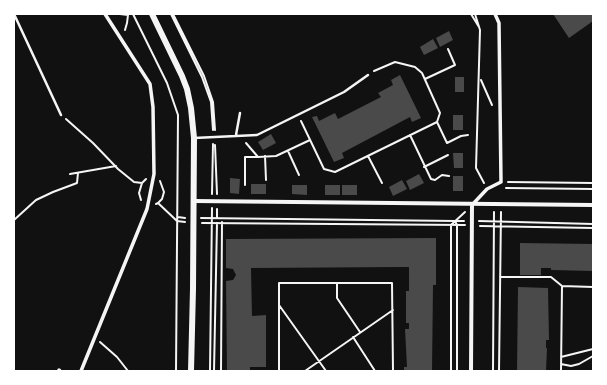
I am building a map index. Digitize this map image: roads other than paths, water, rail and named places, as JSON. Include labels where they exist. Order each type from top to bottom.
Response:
[{"type":"street","points":[[81,371],[147,208],[154,174],[153,107],[150,84],[106,14]]},
{"type":"street","points":[[152,14],[182,76],[190,108],[194,138],[191,371]]},
{"type":"street","points":[[471,371],[472,205],[487,189],[501,182],[499,23],[495,14]]},
{"type":"street","points":[[194,201],[472,205],[593,205]]},
{"type":"lane","points":[[14,14],[61,115]]},
{"type":"lane","points":[[194,138],[257,135],[344,92],[368,75]]},
{"type":"lane","points":[[236,135],[240,113]]}]
